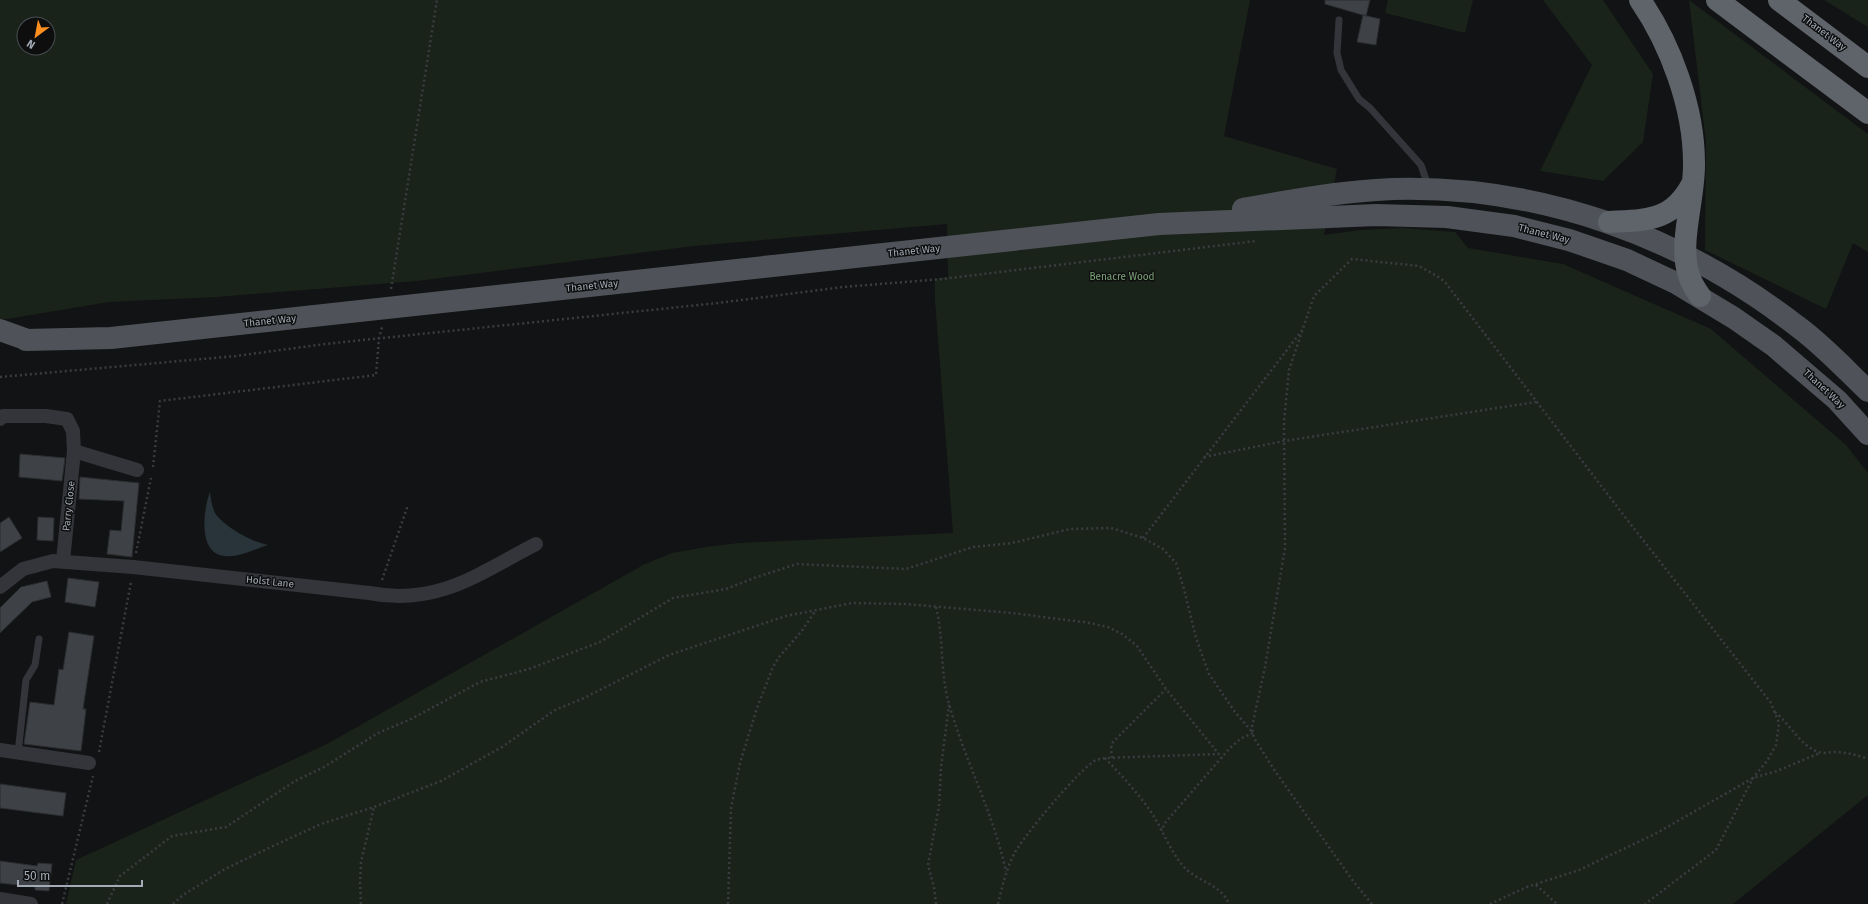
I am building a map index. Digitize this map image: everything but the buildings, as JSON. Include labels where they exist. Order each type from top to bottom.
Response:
[{"type":"highway","points":[[1640,0],[1648,11],[1672,59],[1687,110],[1692,136],[1694,180],[1686,255],[1687,271],[1691,282],[1700,296]]},
{"type":"highway","points":[[1717,0],[1868,113]]},
{"type":"highway","points":[[1780,0],[1868,55]]},
{"type":"highway","name":"Thanet Way","points":[[1780,0],[1868,67]]},
{"type":"highway","points":[[1608,222],[1647,220],[1660,217],[1680,202],[1694,180]]},
{"type":"main road","name":"Thanet Way","points":[[0,330],[25,338],[26,340],[111,338],[1160,224],[1318,196],[1393,189],[1430,190],[1506,196],[1557,207],[1608,222],[1686,255],[1748,291],[1778,312],[1817,342],[1868,391]]},
{"type":"main road","name":"Thanet Way","points":[[1160,224],[1376,215],[1447,217],[1480,220],[1541,232],[1598,249],[1652,271],[1700,296],[1755,332],[1798,365],[1837,400],[1868,434]]},
{"type":"main road","name":"Thanet Way","points":[[0,341],[25,338]]},
{"type":"street","name":"Parry Close","points":[[0,419],[4,416],[46,416],[66,419],[73,431],[74,451],[63,561]]},
{"type":"street","points":[[74,451],[137,470]]},
{"type":"street","name":"Holst Lane","points":[[0,587],[23,569],[53,561],[63,561],[133,567],[401,597],[428,595],[455,586],[536,544]]},
{"type":"street","points":[[0,750],[94,764]]},
{"type":"street","points":[[0,899],[29,904]]},
{"type":"lane","points":[[1339,20],[1337,53],[1341,70],[1359,99],[1370,108],[1421,165],[1430,190]]},
{"type":"lane","points":[[18,753],[26,680],[34,665],[40,640]]},
{"type":"path","points":[[62,904],[94,764],[152,470],[160,401],[376,375],[379,338],[388,309],[437,0]]},
{"type":"path","points":[[0,377],[163,364],[379,338],[718,303],[843,287],[942,279],[1260,240]]},
{"type":"path","points":[[1372,904],[1353,881],[1275,772],[1254,738],[1252,727],[1265,667],[1285,548],[1284,421],[1289,370],[1314,296],[1352,259],[1419,266],[1445,282],[1536,402],[1772,703],[1779,723],[1776,745],[1767,761],[1753,778],[1716,850],[1644,904]]},
{"type":"path","points":[[1143,538],[1304,326]]},
{"type":"path","points":[[1204,457],[1284,441],[1536,402]]},
{"type":"path","points":[[377,594],[408,505]]},
{"type":"path","points":[[107,904],[120,876],[172,836],[226,828],[295,782],[324,767],[378,733],[411,719],[480,682],[529,669],[600,642],[673,598],[726,589],[797,564],[906,569],[973,547],[1012,543],[1070,529],[1111,528],[1143,538],[1163,549],[1176,563],[1196,638],[1209,674],[1235,712],[1253,733]]},
{"type":"path","points":[[173,904],[183,895],[225,869],[266,849],[321,824],[374,807],[448,777],[502,746],[555,710],[584,698],[669,655],[786,616],[852,603],[905,604],[1027,615],[1090,623],[1108,627],[1122,634],[1137,646],[1166,689],[1222,758]]},
{"type":"path","points":[[936,607],[940,620],[943,670],[949,705],[973,775],[986,806],[1006,874]]},
{"type":"path","points":[[728,904],[731,808],[742,756],[757,708],[773,667],[779,657],[801,632],[816,610]]},
{"type":"path","points":[[1112,758],[1111,748],[1113,742],[1166,689]]},
{"type":"path","points":[[936,904],[934,887],[928,865],[939,806],[941,767],[949,705]]},
{"type":"path","points":[[1775,712],[1784,719],[1810,748],[1820,753]]},
{"type":"path","points":[[1162,831],[1164,824],[1222,758],[1240,739],[1253,733]]},
{"type":"path","points":[[1490,904],[1535,884],[1579,870],[1655,834],[1753,778],[1776,771],[1820,753],[1834,752],[1855,754],[1868,759]]},
{"type":"path","points":[[998,904],[1006,874],[1014,853],[1032,828],[1076,777],[1095,760],[1105,758],[1219,754]]},
{"type":"path","points":[[1105,758],[1140,796],[1186,869],[1225,896],[1229,904]]},
{"type":"path","points":[[361,904],[361,862],[374,807]]},
{"type":"path","points":[[1535,884],[1557,904]]},
{"type":"green space","name":"Benacre Wood","points":[[0,0],[1250,0],[1224,136],[1337,169],[1324,235],[1360,230],[1404,228],[1455,232],[1468,248],[1563,264],[1711,329],[1846,445],[1868,473],[1868,795],[1733,904],[66,904],[76,860],[327,744],[643,565],[672,553],[739,543],[953,533],[935,300],[935,279],[948,277],[947,224],[694,246],[417,281],[216,297],[109,302],[0,319]]},
{"type":"green space","points":[[1388,0],[1473,0],[1465,33],[1385,13]]},
{"type":"green space","points":[[1543,0],[1603,0],[1653,74],[1643,142],[1603,181],[1540,171],[1592,65]]},
{"type":"green space","points":[[1689,0],[1868,134],[1868,252],[1853,243],[1826,309],[1705,250],[1706,142]]},
{"type":"green space","points":[[1824,0],[1868,0],[1868,27]]},
{"type":"shaded area","points":[[210,492],[213,508],[219,518],[239,533],[262,544],[268,545],[235,556],[224,556],[216,553],[210,547],[206,539],[205,530],[204,519]]}]
